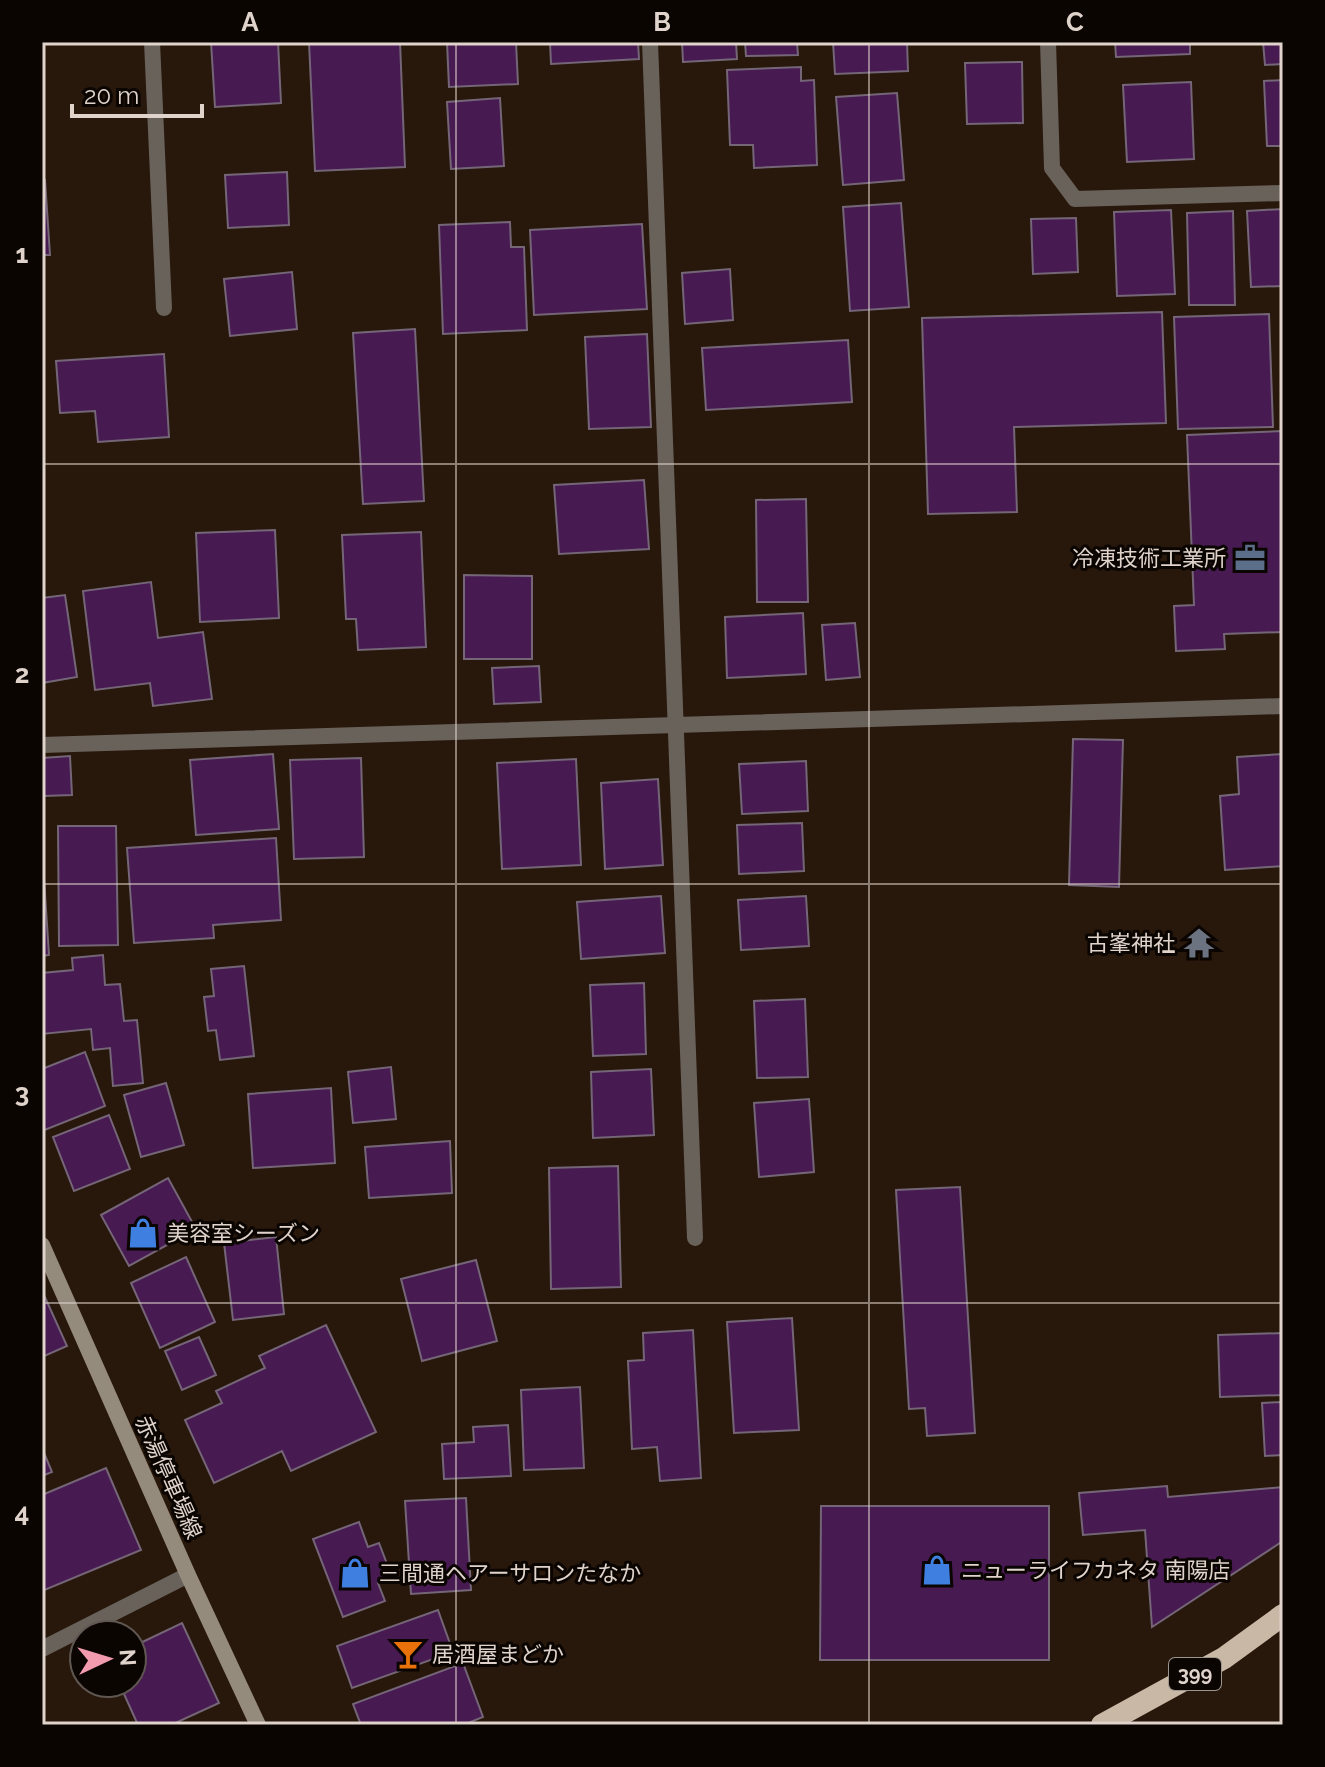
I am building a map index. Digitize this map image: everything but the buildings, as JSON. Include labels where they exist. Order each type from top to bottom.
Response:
[{"type":"highway","name":"399","points":[[1102,1725],[1224,1658],[1283,1615]]},
{"type":"main road","name":"赤湯停車場線","points":[[42,1245],[258,1725]]},
{"type":"street","points":[[152,42],[164,308]]},
{"type":"street","points":[[650,42],[695,1238]]},
{"type":"street","points":[[1048,42],[1052,168],[1075,199],[1283,193]]},
{"type":"street","points":[[42,745],[1283,706]]},
{"type":"street","points":[[42,1649],[188,1575]]},
{"type":"place","name":"冷凍技術工業所","points":[[1250,558]]},
{"type":"place","name":"古峯神社","points":[[1199,943]]},
{"type":"place","name":"美容室シーズン","points":[[143,1233]]},
{"type":"place","name":"ニューライフカネタ 南陽店","points":[[937,1570]]},
{"type":"place","name":"三間通ヘアーサロンたなか","points":[[355,1573]]},
{"type":"place","name":"居酒屋まどか","points":[[408,1654]]}]
